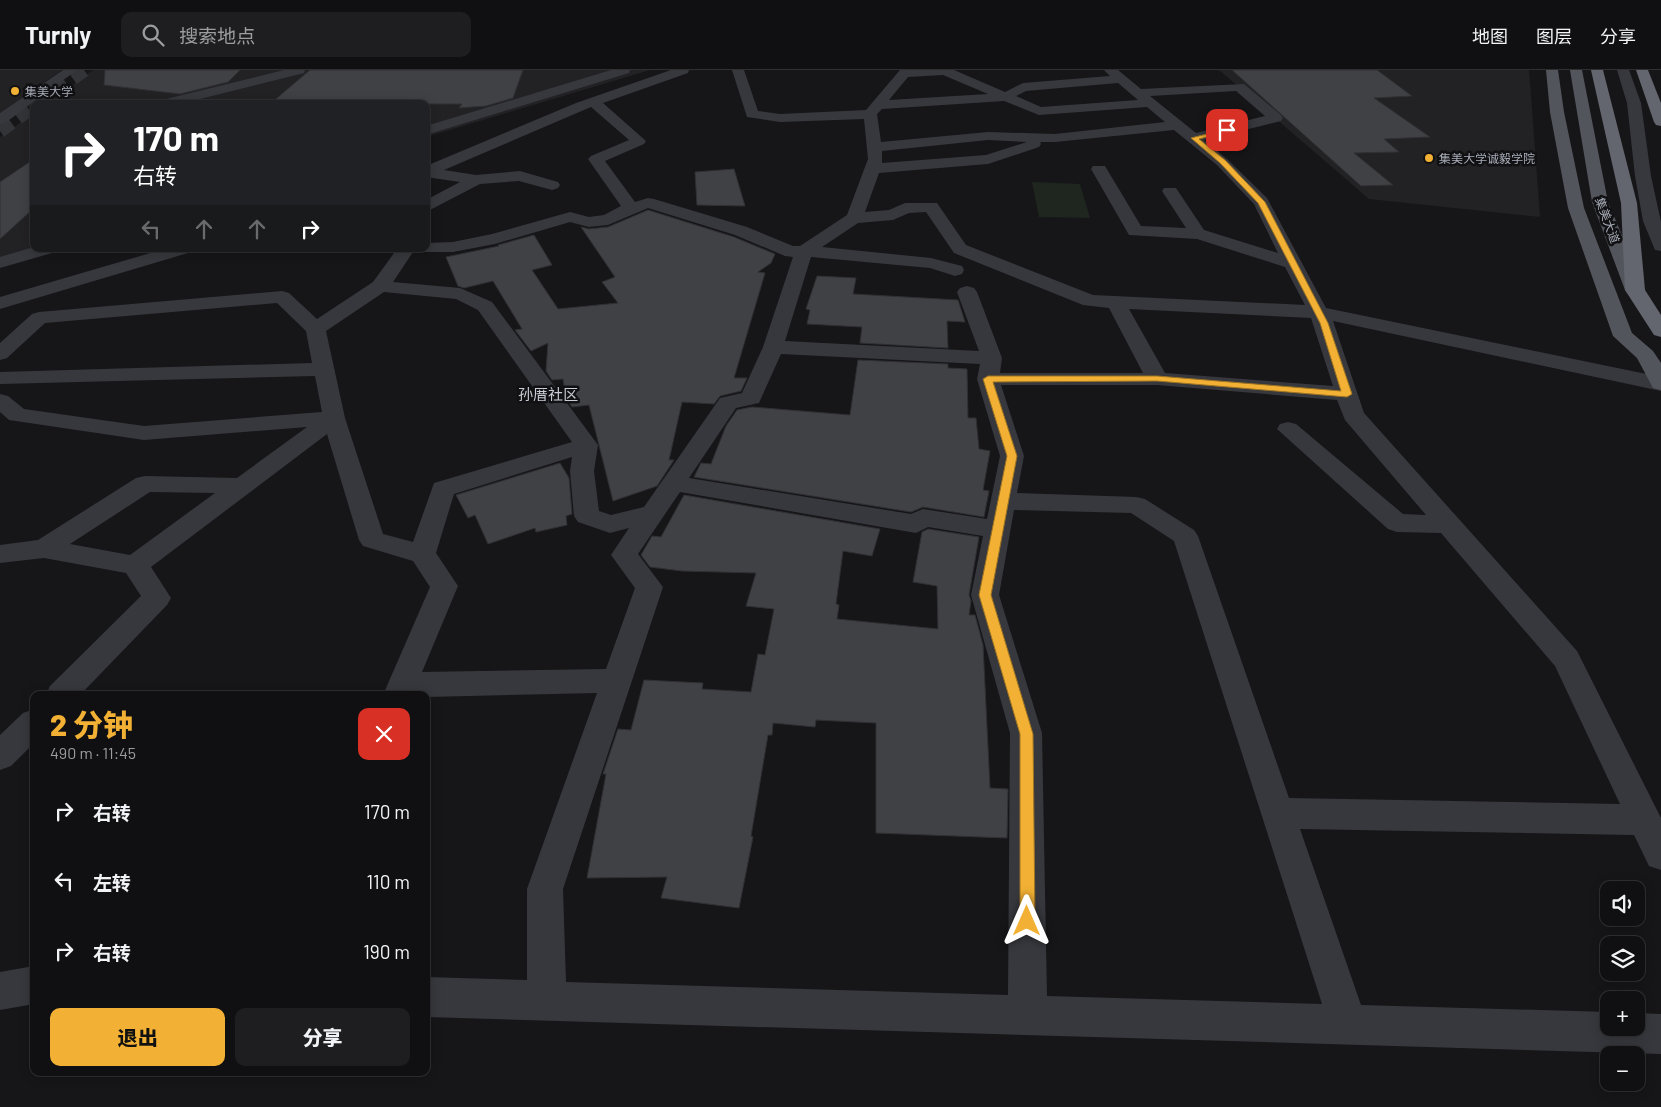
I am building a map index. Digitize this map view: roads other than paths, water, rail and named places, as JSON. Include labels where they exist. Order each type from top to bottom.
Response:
[{"type":"highway","points":[[1597,70],[1629,203],[1635,290]]},
{"type":"highway","points":[[1642,70],[1661,122]]},
{"type":"highway","name":"集美大道","points":[[1635,290],[1661,331]]},
{"type":"main road","points":[[1552,70],[1557,112],[1576,208],[1623,336],[1646,355],[1661,383]]},
{"type":"main road","name":"集美大道","points":[[1576,70],[1600,202],[1635,290]]},
{"type":"street","points":[[0,120],[71,70]]},
{"type":"street","points":[[179,100],[299,70]]},
{"type":"street","points":[[430,130],[624,70]]},
{"type":"street","points":[[430,170],[594,102],[683,70]]},
{"type":"street","points":[[738,70],[752,114],[780,118],[1006,97],[1023,87],[1130,86],[1239,87],[1276,118],[1186,132],[1055,138],[988,136],[874,148]]},
{"type":"street","points":[[1623,70],[1634,103],[1645,185],[1652,221],[1661,246]]},
{"type":"street","points":[[854,218],[876,159],[874,148],[874,110],[905,72],[945,71],[1039,111],[1130,86]]},
{"type":"street","points":[[1130,86],[1222,162],[1261,202],[1324,323],[1353,415],[1567,659],[1661,854]]},
{"type":"street","points":[[594,102],[639,140],[596,158],[631,208]]},
{"type":"street","points":[[872,169],[988,159],[1055,138]]},
{"type":"street","points":[[1099,169],[1135,231],[1198,234],[1293,263]]},
{"type":"street","points":[[430,173],[476,180],[520,176],[552,186]]},
{"type":"street","points":[[430,205],[476,180]]},
{"type":"street","points":[[1170,191],[1198,234]]},
{"type":"street","points":[[430,248],[453,247],[495,239],[570,217],[589,222],[608,220],[631,208],[648,203],[741,231],[791,252],[804,251],[931,263],[961,281],[990,368],[1012,456],[985,595],[1026,734],[1028,1015]]},
{"type":"street","points":[[547,1001],[546,889],[649,587],[624,555],[728,402],[751,398],[773,347],[804,251],[854,218],[893,215],[905,208],[931,208],[960,249],[1090,301],[1318,312],[1661,383]]},
{"type":"street","points":[[0,263],[36,252]]},
{"type":"street","points":[[0,303],[172,252]]},
{"type":"street","points":[[316,329],[380,286],[404,252]]},
{"type":"street","points":[[380,286],[460,294],[485,306],[586,445],[582,471],[587,516],[610,524],[651,514]]},
{"type":"street","points":[[0,354],[39,318],[282,296],[316,329],[334,418],[372,540],[422,554],[444,586],[400,690],[616,681]]},
{"type":"street","points":[[1116,302],[1157,378]]},
{"type":"street","points":[[773,347],[990,368],[1157,378],[1347,394]]},
{"type":"street","points":[[0,378],[324,369]]},
{"type":"street","points":[[0,401],[17,415],[144,433],[334,418]]},
{"type":"street","points":[[0,554],[44,549],[135,564],[334,418]]},
{"type":"street","points":[[1288,429],[1396,523],[1449,524]]},
{"type":"street","points":[[422,554],[443,489],[586,445]]},
{"type":"street","points":[[673,482],[916,524],[923,518],[1000,515],[1136,505],[1185,536],[1348,1024]]},
{"type":"street","points":[[44,549],[145,484],[242,486]]},
{"type":"street","points":[[65,691],[156,598],[135,564]]},
{"type":"street","points":[[0,756],[30,726]]},
{"type":"street","points":[[1278,813],[1644,820]]},
{"type":"street","points":[[0,991],[30,986]]},
{"type":"street","points":[[430,997],[1661,1034]]},
{"type":"tunnel","points":[[43,100],[84,70]]},
{"type":"tunnel","points":[[0,131],[30,109]]},
{"type":"place","name":"集美大学","points":[[15,91]]},
{"type":"place","name":"集美大学诚毅学院","points":[[1429,158]]},
{"type":"district","name":"孙厝社区","points":[[548,394]]}]
